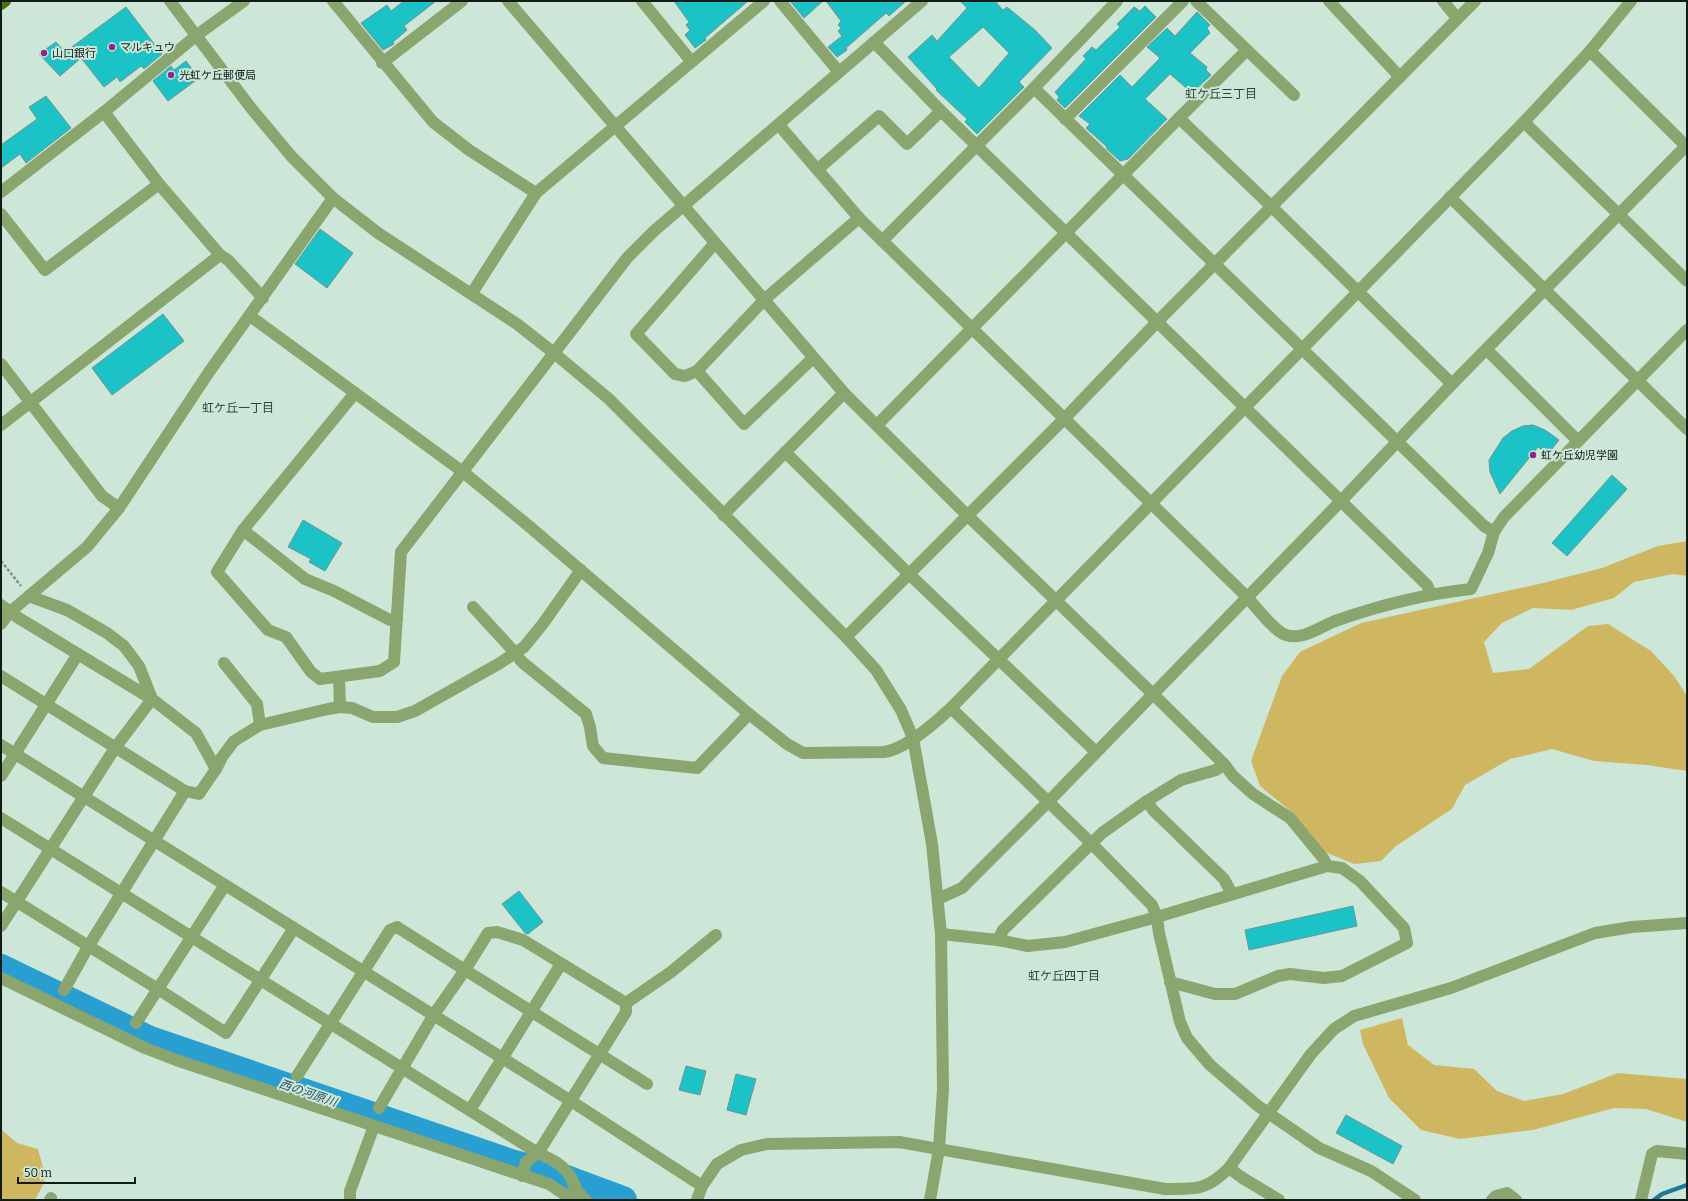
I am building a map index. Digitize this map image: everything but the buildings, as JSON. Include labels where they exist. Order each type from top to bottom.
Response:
[{"type":"main road","points":[[1,4],[5,1]]},
{"type":"street","points":[[170,1],[292,157],[333,198],[378,233],[472,293],[517,324],[609,399],[846,637],[876,670],[901,710],[913,738],[932,844],[942,934],[942,1089],[939,1149],[930,1200]]},
{"type":"street","points":[[1,192],[104,112],[197,36],[244,1]]},
{"type":"street","points":[[333,1],[382,63],[432,122],[469,150],[536,193]]},
{"type":"street","points":[[382,63],[462,1]]},
{"type":"street","points":[[508,1],[844,393],[968,516],[1153,694],[1224,764],[1233,776],[1253,794],[1290,818],[1323,858],[1327,866]]},
{"type":"street","points":[[642,1],[691,61]]},
{"type":"street","points":[[472,293],[536,193],[764,1]]},
{"type":"street","points":[[780,1],[839,72]]},
{"type":"street","points":[[355,393],[243,530],[217,572],[268,630],[286,637],[311,672],[320,679],[339,678],[380,671],[394,662],[401,552],[627,258],[654,231],[684,207],[922,1]]},
{"type":"street","points":[[882,241],[1034,88],[1117,1]]},
{"type":"street","points":[[1065,119],[1182,1]]},
{"type":"street","points":[[1196,1],[1294,96]]},
{"type":"street","points":[[1329,1],[1400,77]]},
{"type":"street","points":[[1443,1],[1457,18]]},
{"type":"street","points":[[846,637],[910,575],[1271,206],[1475,1]]},
{"type":"street","points":[[250,316],[462,472],[581,570],[749,714],[787,744],[803,753],[884,752],[895,750],[930,728],[1000,659],[1524,122],[1590,51],[1631,1]]},
{"type":"street","points":[[874,42],[941,111],[1427,585],[1431,594]]},
{"type":"street","points":[[877,426],[1247,50]]},
{"type":"street","points":[[938,899],[962,888],[1048,802],[1341,501],[1452,384],[1686,147],[1590,51]]},
{"type":"street","points":[[1034,88],[1484,526],[1494,532]]},
{"type":"street","points":[[818,169],[879,116],[907,144],[941,111]]},
{"type":"street","points":[[104,112],[159,184],[220,255],[228,260],[263,298]]},
{"type":"street","points":[[1179,118],[1452,384]]},
{"type":"street","points":[[1524,122],[1687,281]]},
{"type":"street","points":[[779,125],[859,218],[1247,597],[1276,628],[1286,635],[1300,637],[1336,620],[1386,605],[1431,594],[1471,589],[1488,553],[1494,532],[1504,517],[1687,330]]},
{"type":"street","points":[[1,214],[45,270],[159,184]]},
{"type":"street","points":[[1450,197],[1687,429]]},
{"type":"street","points":[[1,624],[5,609],[29,596],[87,547],[119,508],[209,372],[333,198]]},
{"type":"street","points":[[715,244],[636,334],[675,374],[685,376],[697,371],[765,299],[859,218]]},
{"type":"street","points":[[1,425],[220,255]]},
{"type":"street","points":[[1487,350],[1578,441]]},
{"type":"street","points":[[697,371],[744,424],[813,358]]},
{"type":"street","points":[[1,364],[102,496],[119,508]]},
{"type":"street","points":[[723,515],[844,393]]},
{"type":"street","points":[[785,452],[910,575],[1096,752]]},
{"type":"street","points":[[243,530],[305,579],[334,591],[390,620],[397,620]]},
{"type":"street","points":[[1,676],[185,791],[199,794],[234,741],[260,725],[328,709],[340,708],[352,708],[373,716],[397,717],[415,711],[515,654],[542,625],[581,570]]},
{"type":"street","points":[[29,596],[67,610],[107,633],[124,646],[139,666],[152,699]]},
{"type":"street","points":[[473,607],[522,662],[586,714],[593,746],[603,758],[697,768],[749,714]]},
{"type":"street","points":[[5,609],[152,699],[196,733],[216,770]]},
{"type":"street","points":[[1,776],[78,654]]},
{"type":"street","points":[[224,662],[256,704],[260,725]]},
{"type":"street","points":[[339,678],[340,708]]},
{"type":"street","points":[[1,926],[115,748],[152,699]]},
{"type":"street","points":[[951,708],[1152,904],[1157,916],[1170,982],[1180,1022],[1187,1038],[1210,1065],[1268,1114],[1319,1148],[1370,1171],[1415,1200]]},
{"type":"street","points":[[1,745],[571,1101],[702,1186]]},
{"type":"street","points":[[998,940],[1003,930],[1102,833],[1147,801],[1181,780],[1216,770],[1224,764]]},
{"type":"street","points":[[64,990],[88,947],[185,791]]},
{"type":"street","points":[[1147,801],[1153,810],[1224,879],[1232,894]]},
{"type":"street","points":[[1,818],[402,1069],[538,1153],[560,1164],[570,1176],[580,1194],[564,1194],[524,1169],[472,1158],[169,1058],[60,1008],[1,978]]},
{"type":"street","points":[[942,934],[998,940],[1028,946],[1064,942],[1327,866],[1342,868],[1360,881],[1404,928],[1407,943],[1342,976],[1324,978],[1290,974],[1278,976],[1235,994],[1215,994],[1170,982]]},
{"type":"street","points":[[136,1023],[225,885]]},
{"type":"street","points":[[1,892],[226,1033],[294,928]]},
{"type":"street","points":[[697,1200],[702,1186],[717,1164],[741,1150],[767,1144],[899,1142],[1165,1189],[1199,1189],[1217,1180],[1229,1168],[1311,1054],[1334,1029],[1354,1016],[1451,988],[1595,933],[1632,927],[1687,923]]},
{"type":"street","points":[[297,1076],[332,1024],[363,971],[390,930],[397,927],[647,1084]]},
{"type":"street","points":[[379,1108],[433,1016],[465,970],[488,933],[498,932],[523,940],[626,1003]]},
{"type":"street","points":[[626,1003],[671,972],[716,935]]},
{"type":"street","points":[[470,1110],[561,964]]},
{"type":"street","points":[[524,1169],[538,1153],[626,1012],[626,1003]]},
{"type":"street","points":[[350,1200],[350,1191],[374,1126]]},
{"type":"street","points":[[1641,1200],[1652,1154],[1657,1151],[1687,1154]]},
{"type":"street","points":[[1229,1168],[1279,1200]]},
{"type":"street","points":[[1492,1200],[1496,1196],[1507,1193],[1516,1200]]},
{"type":"path","points":[[1,561],[29,596]]},
{"type":"shaded area","points":[[1687,541],[1687,576],[1673,574],[1634,582],[1614,598],[1571,610],[1533,608],[1502,623],[1484,642],[1493,673],[1529,669],[1588,626],[1608,624],[1651,651],[1674,676],[1687,696],[1687,771],[1647,765],[1594,761],[1552,749],[1510,759],[1465,785],[1452,809],[1396,846],[1381,861],[1354,864],[1325,852],[1295,815],[1260,786],[1251,761],[1282,676],[1300,652],[1361,623],[1539,584],[1602,568],[1658,546]]},
{"type":"shaded area","points":[[1402,1018],[1408,1045],[1434,1065],[1474,1069],[1497,1091],[1524,1101],[1563,1094],[1618,1073],[1687,1079],[1687,1122],[1646,1109],[1614,1108],[1533,1130],[1460,1139],[1421,1130],[1389,1098],[1363,1044],[1360,1030]]},
{"type":"shaded area","points":[[1,1129],[17,1143],[38,1149],[46,1179],[35,1200],[1,1200]]},
{"type":"waterway","name":"西の河原川","points":[[1,968],[150,1040],[511,1163],[553,1174],[623,1200]]},
{"type":"waterway","points":[[1654,1200],[1662,1194],[1687,1185]]},
{"type":"place","name":"マルキュウ","points":[[112,47]]},
{"type":"place","name":"山口銀行","points":[[44,53]]},
{"type":"place","name":"光虹ケ丘郵便局","points":[[171,75]]},
{"type":"place","name":"虹ケ丘幼児学園","points":[[1533,455]]},
{"type":"district","name":"虹ケ丘三丁目","points":[[1221,94]]},
{"type":"district","name":"虹ケ丘一丁目","points":[[238,408]]},
{"type":"district","name":"虹ケ丘四丁目","points":[[1064,976]]}]
